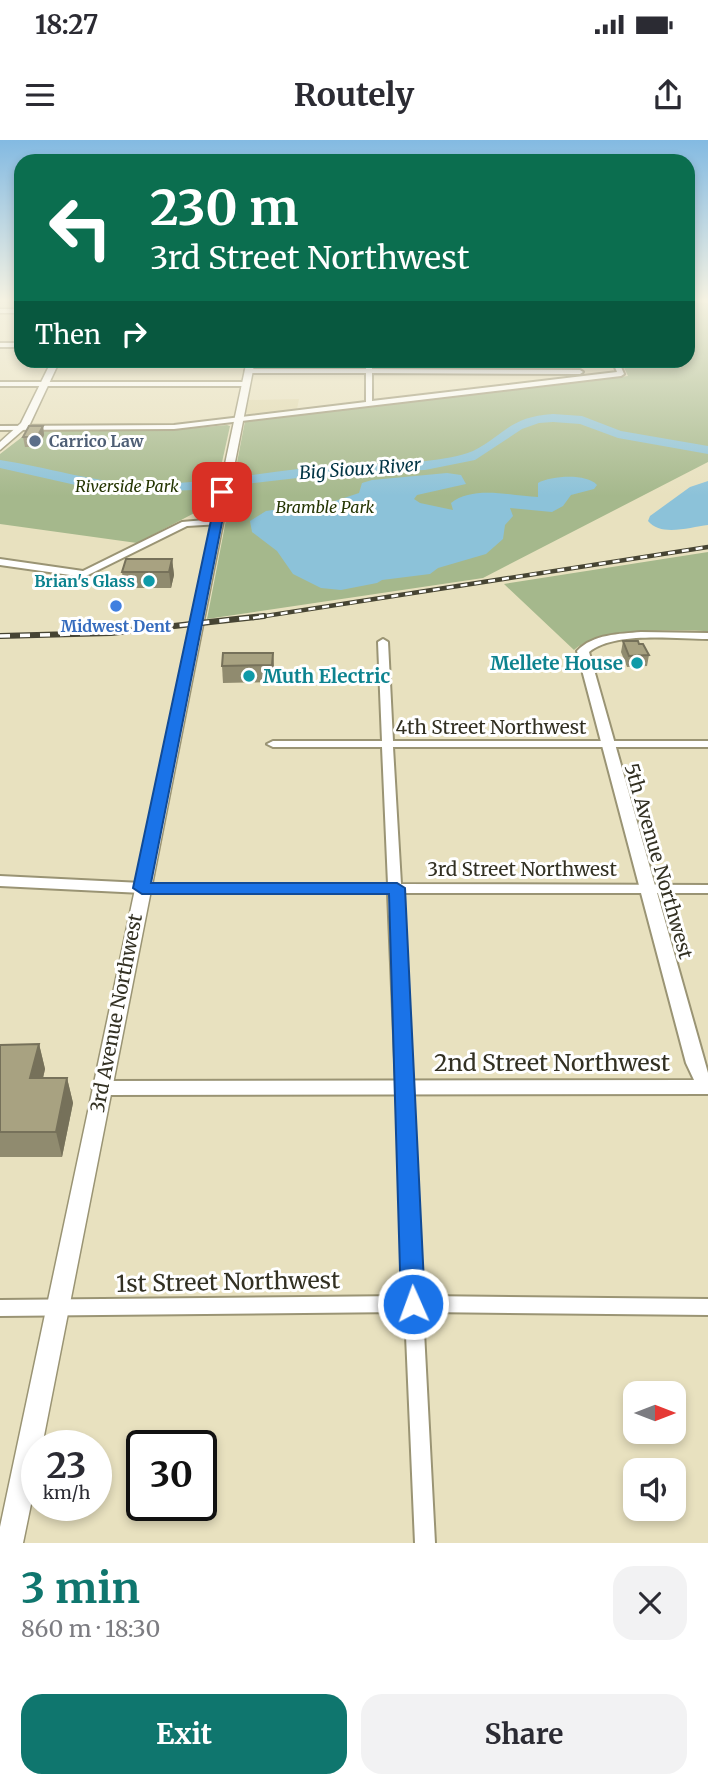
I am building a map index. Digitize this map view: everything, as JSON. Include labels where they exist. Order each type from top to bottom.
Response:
[{"type":"main road","points":[[0,447],[22,428],[52,368]]},
{"type":"main road","name":"3rd Avenue Northwest","points":[[10,1543],[249,368]]},
{"type":"street","points":[[369,368],[369,403]]},
{"type":"street","points":[[495,368],[499,388]]},
{"type":"street","points":[[618,368],[621,374]]},
{"type":"street","points":[[248,371],[621,374]]},
{"type":"street","points":[[0,428],[153,428],[621,374]]},
{"type":"street","points":[[0,384],[245,384]]},
{"type":"street","points":[[0,562],[84,574],[185,524],[217,522]]},
{"type":"street","name":"5th Avenue Northwest","points":[[707,1088],[695,1063],[583,657],[585,648],[593,643],[624,638],[708,636]]},
{"type":"street","points":[[383,642],[397,888],[425,1543]]},
{"type":"street","name":"4th Street Northwest","points":[[273,744],[708,744]]},
{"type":"street","name":"3rd Street Northwest","points":[[0,881],[142,888],[708,889]]},
{"type":"street","name":"2nd Street Northwest","points":[[101,1088],[707,1088]]},
{"type":"street","name":"1st Street Northwest","points":[[0,1308],[413,1304],[708,1307]]},
{"type":"shaded area","points":[[299,399],[297,409],[251,415],[246,413],[249,400]]},
{"type":"green space","name":"Bramble Park","points":[[695,365],[708,365],[708,462],[483,578],[207,619],[245,421],[628,376],[624,368],[695,368]]},
{"type":"green space","name":"Riverside Park","points":[[230,426],[215,494],[206,507],[137,543],[0,524],[0,454],[30,431],[163,431]]},
{"type":"green space","points":[[708,552],[708,631],[619,633],[586,642],[574,650],[504,584]]},
{"type":"water","points":[[447,473],[461,475],[466,484],[417,495],[414,499],[420,503],[453,510],[451,503],[470,494],[538,497],[538,483],[551,479],[577,477],[597,485],[594,489],[571,495],[563,506],[552,512],[510,508],[513,516],[505,525],[503,539],[486,554],[438,568],[430,574],[382,580],[341,590],[321,588],[293,574],[277,551],[252,532],[250,521],[266,511],[335,501],[359,493],[362,483],[372,480]]},
{"type":"water","points":[[708,481],[708,525],[668,530],[660,529],[648,521],[650,516],[690,487]]},
{"type":"building","points":[[29,426],[43,426],[37,437],[23,437]]},
{"type":"building","points":[[126,559],[172,559],[169,572],[122,572]]},
{"type":"building","points":[[623,641],[638,641],[649,655],[629,656]]},
{"type":"building","points":[[223,653],[273,653],[272,665],[222,666]]},
{"type":"building","points":[[39,1044],[30,1078],[67,1078],[56,1132],[0,1132],[0,1045]]},
{"type":"waterway","name":"Big Sioux River","points":[[0,464],[28,468],[89,484],[141,488],[193,486],[341,469],[425,466],[470,457],[517,426],[537,419],[553,418],[582,420],[618,434],[708,450]]},
{"type":"railway","points":[[253,618],[708,547]]},
{"type":"railway","points":[[0,636],[111,633],[264,616]]},
{"type":"place","name":"Carrico Law","points":[[35,441]]},
{"type":"place","name":"Brian's Glass","points":[[149,581]]},
{"type":"place","name":"Midwest Dent","points":[[116,606]]},
{"type":"place","name":"Mellete House","points":[[637,663]]},
{"type":"place","name":"Muth Electric","points":[[249,676]]},
{"type":"route","points":[[222,492],[142,888],[397,888],[413,1304]]}]
